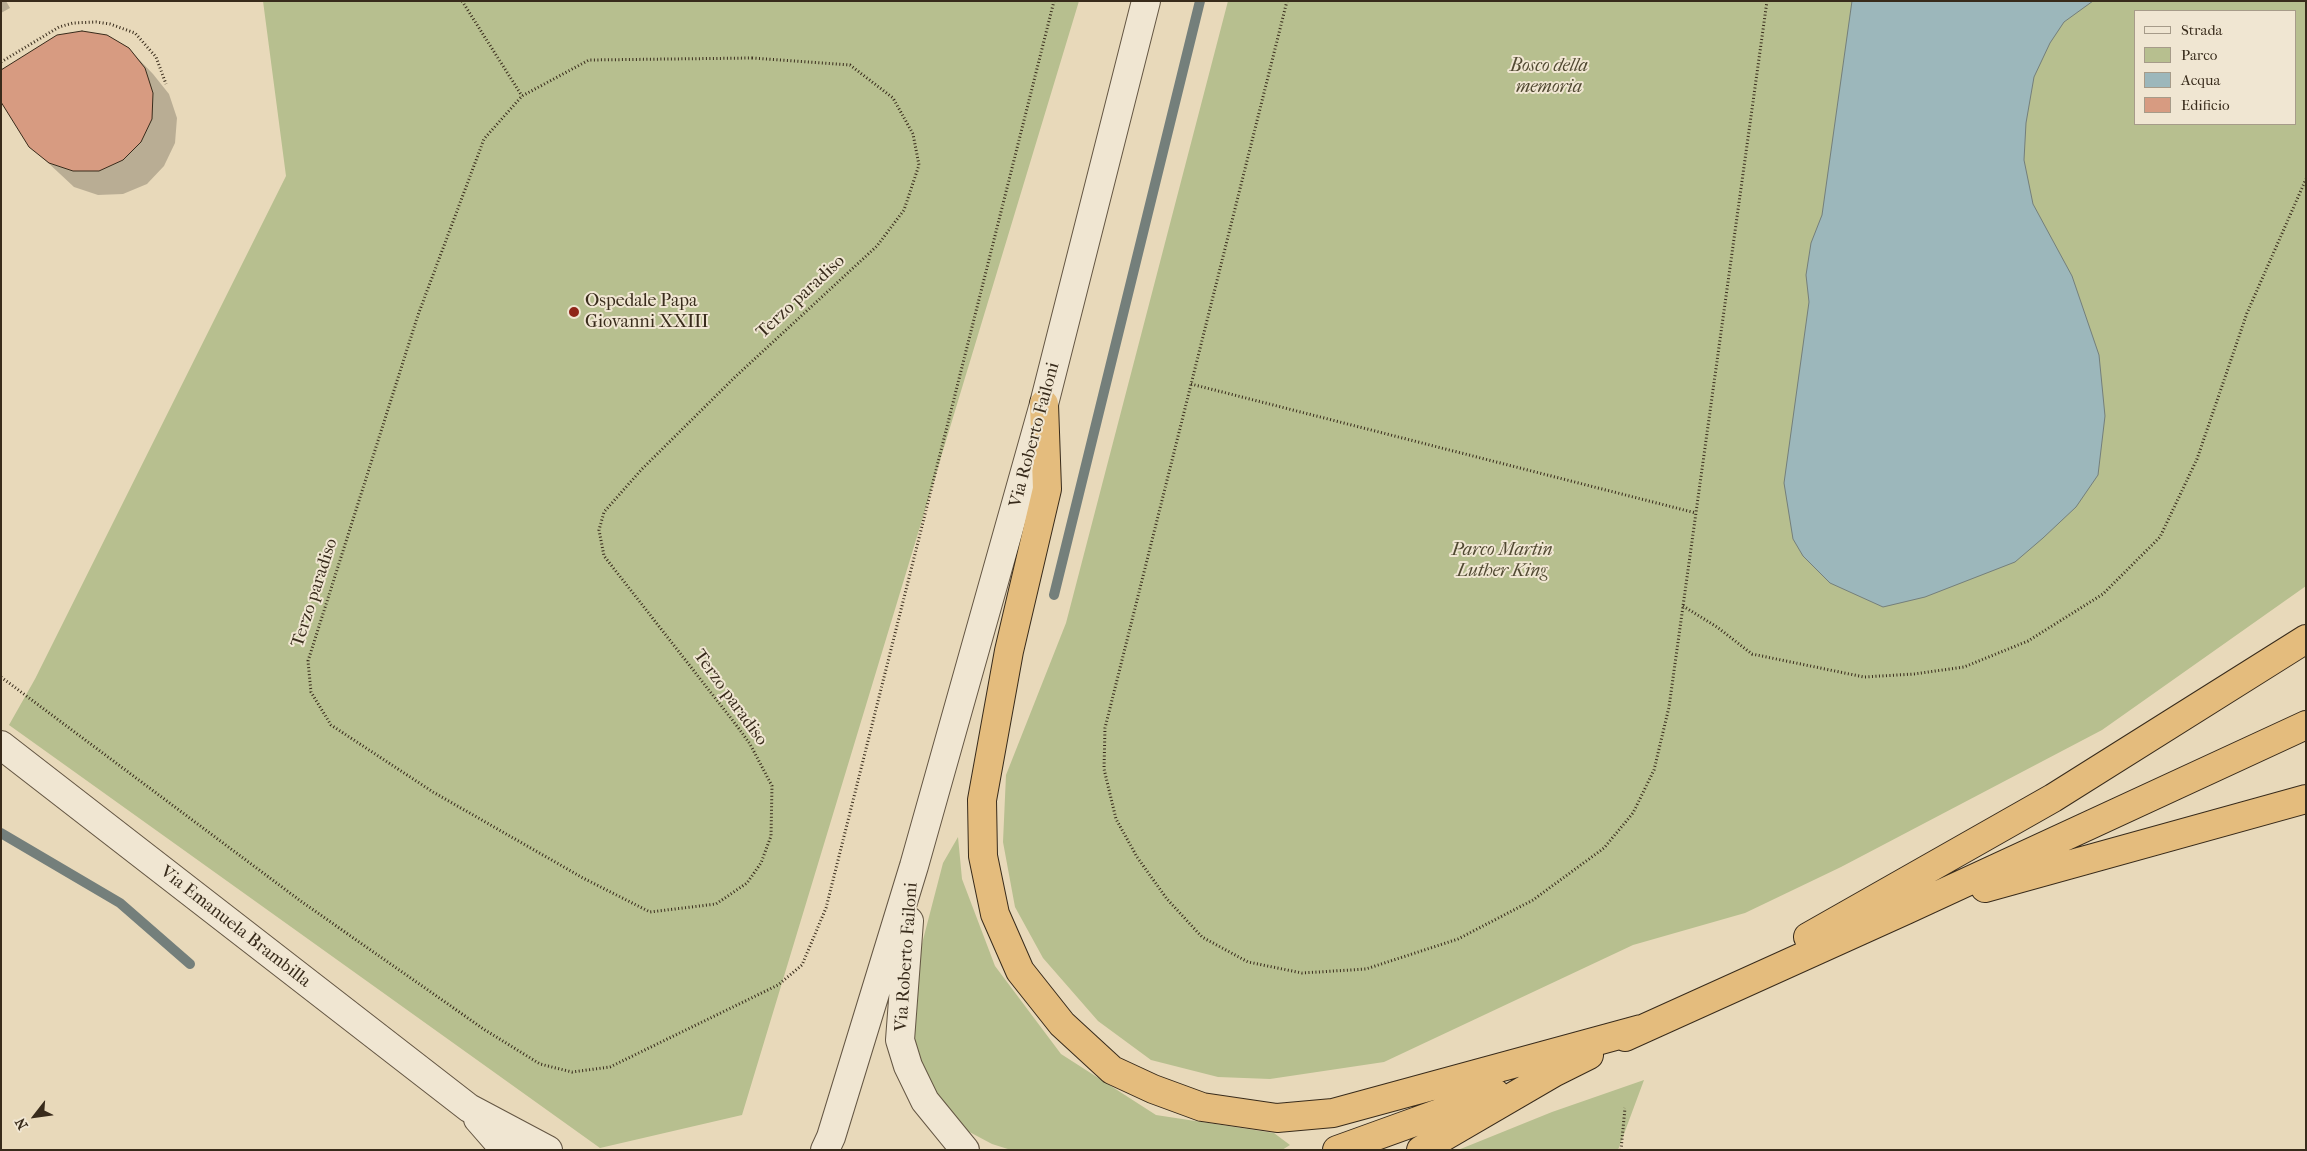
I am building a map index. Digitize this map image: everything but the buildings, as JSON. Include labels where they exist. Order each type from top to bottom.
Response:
[{"type":"highway","points":[[1044,404],[1047,488],[1009,651],[982,800],[983,856],[995,914],[1020,971],[1062,1024],[1112,1070],[1153,1090],[1202,1107],[1277,1118],[1333,1113],[1640,1029]]},
{"type":"highway","points":[[1665,1018],[2053,798],[2306,639]]},
{"type":"highway","points":[[1421,1150],[1555,1072],[1640,1029],[1906,910],[2306,726]]},
{"type":"highway","points":[[1906,910],[2306,800]]},
{"type":"highway","points":[[1337,1150],[1555,1072]]},
{"type":"street","name":"Via Roberto Failoni","points":[[825,1150],[831,1137],[914,866],[1044,404],[1146,1]]},
{"type":"street","name":"Via Emanuela Brambilla","points":[[1,745],[469,1108],[548,1150]]},
{"type":"street","name":"Via Roberto Failoni","points":[[914,866],[900,1040],[908,1066],[924,1101],[965,1150]]},
{"type":"street","name":"Via Emanuela Brambilla","points":[[469,1108],[505,1150]]},
{"type":"path","points":[[462,1],[522,96]]},
{"type":"path","points":[[1,677],[302,902],[485,1030],[540,1064],[572,1072],[610,1067],[778,985],[802,965],[826,908],[1054,1]]},
{"type":"path","points":[[1286,1],[1105,728],[1104,769],[1116,819],[1137,857],[1167,899],[1202,937],[1248,962],[1302,973],[1366,969],[1458,939],[1534,900],[1604,848],[1633,813],[1654,770],[1669,707],[1767,1]]},
{"type":"path","points":[[1,62],[59,27],[73,23],[96,22],[135,33],[156,57],[166,84]]},
{"type":"path","name":"Terzo paradiso","points":[[752,58],[850,65],[893,98],[912,134],[919,164],[904,210],[877,246],[742,370],[669,442],[604,512],[599,530],[604,556],[737,726],[750,744],[772,786],[771,836],[761,863],[747,883],[716,904],[650,912],[621,898],[433,792],[331,725],[311,692],[308,661],[418,315],[484,140],[522,96],[589,60],[752,58]]},
{"type":"path","points":[[1683,606],[1717,627],[1752,654],[1864,677],[1914,674],[1964,667],[2028,642],[2103,594],[2160,537],[2197,459],[2247,313],[2306,179]]},
{"type":"path","points":[[1191,384],[1696,512]]},
{"type":"path","points":[[1621,1150],[1625,1108]]},
{"type":"green space","name":"Ospedale Papa Giovanni XXIII","points":[[263,1],[1079,1],[742,1115],[600,1148],[9,725],[35,679],[286,176]]},
{"type":"green space","name":"Parco Martin Luther King","points":[[1228,1],[2306,1],[2306,586],[2102,730],[1841,867],[1745,913],[1633,945],[1384,1062],[1270,1079],[1218,1077],[1151,1060],[1098,1021],[1043,958],[1015,907],[1003,842],[1006,775],[1066,623]]},
{"type":"green space","points":[[958,837],[962,879],[995,966],[1061,1054],[1156,1115],[1274,1133],[1290,1145],[1282,1150],[1011,1150],[992,1144],[962,1128],[946,1111],[912,1053],[911,986],[943,863]]},
{"type":"green space","points":[[1644,1080],[1618,1150],[1458,1150],[1552,1112]]},
{"type":"water","points":[[1852,1],[2093,1],[2064,22],[2050,43],[2034,77],[2026,123],[2024,160],[2033,204],[2072,276],[2099,355],[2105,416],[2098,475],[2076,507],[2015,562],[1925,597],[1883,607],[1830,583],[1803,556],[1793,539],[1784,483],[1809,302],[1806,275],[1811,243],[1822,215]]},
{"type":"waterway","points":[[1054,595],[1200,1]]},
{"type":"waterway","points":[[1,833],[120,903],[190,964]]},
{"type":"place","name":"Ospedale Papa Giovanni XXIII","points":[[574,312]]},
{"type":"park label","name":"Bosco della memoria","points":[[1549,77]]}]
